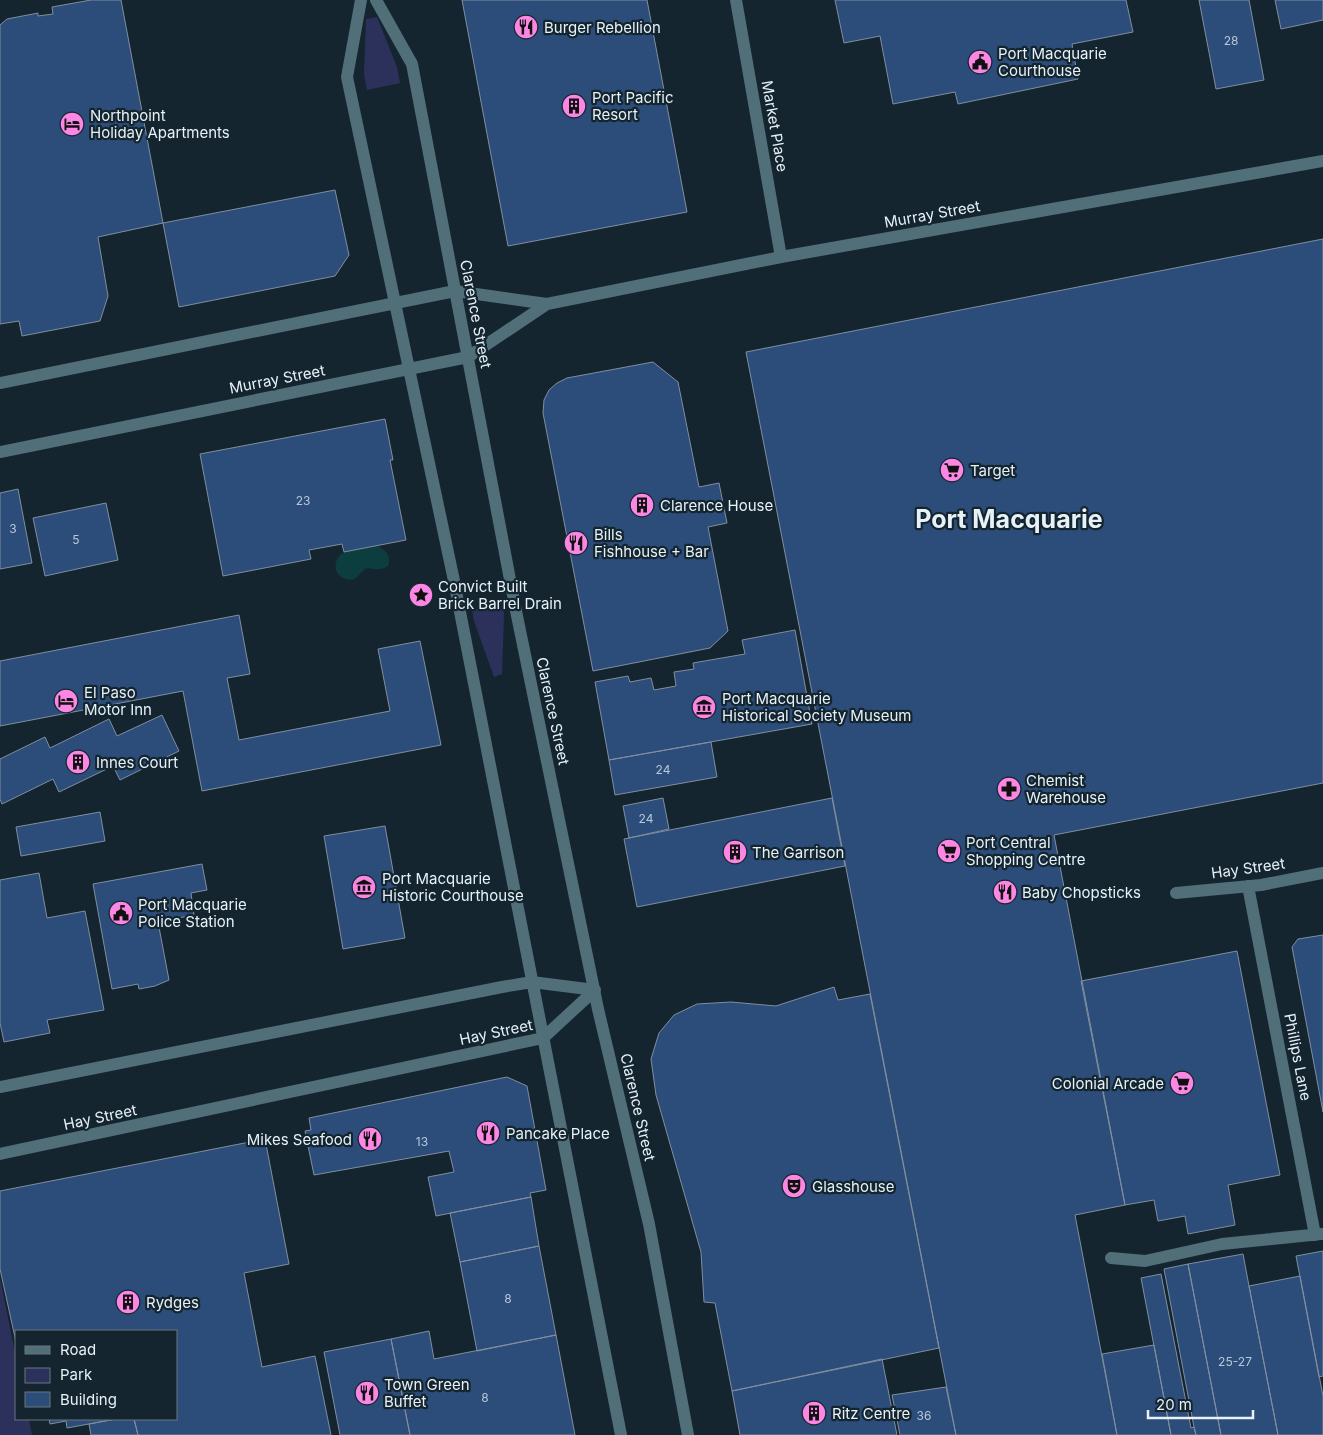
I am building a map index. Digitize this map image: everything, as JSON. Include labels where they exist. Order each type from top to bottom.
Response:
[{"type":"street","points":[[361,0],[347,76],[453,576],[621,1435]]},
{"type":"street","name":"Clarence Street","points":[[376,0],[412,64],[516,611],[595,990],[649,1224],[688,1435]]},
{"type":"street","name":"Market Place","points":[[736,0],[781,257]]},
{"type":"street","name":"Murray Street","points":[[0,383],[455,291],[547,304],[781,257],[1323,161]]},
{"type":"street","name":"Murray Street","points":[[0,452],[468,357],[547,304]]},
{"type":"street","name":"Hay Street","points":[[1176,893],[1261,885],[1323,873]]},
{"type":"street","name":"Phillips Lane","points":[[1248,886],[1319,1234]]},
{"type":"street","points":[[0,1087],[532,982],[595,990]]},
{"type":"street","name":"Hay Street","points":[[0,1154],[543,1038],[595,990]]},
{"type":"street","points":[[1111,1258],[1145,1260],[1222,1244],[1319,1234]]},
{"type":"green space","points":[[377,17],[397,67],[400,83],[367,90],[364,75],[366,19]]},
{"type":"green space","points":[[503,604],[502,674],[494,677],[474,621],[472,610]]},
{"type":"green space","points":[[0,1278],[15,1353],[15,1420],[29,1420],[32,1435],[0,1435]]},
{"type":"shaded area","points":[[377,546],[383,549],[389,556],[388,566],[381,569],[365,569],[352,580],[341,577],[338,574],[336,562],[344,552]]},
{"type":"building","name":"Northpoint Holiday Apartments","points":[[91,0],[121,0],[163,223],[98,237],[108,296],[100,321],[22,336],[19,321],[0,324],[0,25],[7,19],[38,13],[38,16],[53,14],[52,7]]},
{"type":"building","name":"Port Pacific Resort","points":[[462,0],[647,0],[687,212],[508,246]]},
{"type":"building","name":"Port Macquarie Courthouse","points":[[835,0],[1126,0],[1133,32],[1072,44],[1078,79],[958,104],[955,92],[893,104],[880,36],[844,43]]},
{"type":"building","points":[[1199,0],[1249,0],[1264,80],[1216,89]]},
{"type":"building","points":[[1275,0],[1323,0],[1323,20],[1281,29]]},
{"type":"building","points":[[335,190],[349,255],[335,276],[179,307],[163,223]]},
{"type":"building","name":"Port Central Shopping Centre","points":[[1323,239],[1323,783],[1054,835],[1125,1205],[1075,1215],[1117,1435],[956,1435],[746,352]]},
{"type":"building","name":"Clarence House","points":[[653,362],[678,382],[699,487],[719,483],[727,523],[708,527],[728,631],[710,648],[593,671],[543,413],[544,400],[549,390],[567,378]]},
{"type":"building","points":[[385,419],[393,460],[390,460],[406,540],[344,552],[342,544],[309,550],[311,559],[223,576],[200,454]]},
{"type":"building","points":[[18,489],[32,563],[0,569],[0,493]]},
{"type":"building","points":[[106,503],[118,560],[45,576],[33,518]]},
{"type":"building","name":"El Paso Motor Inn","points":[[239,615],[250,674],[227,678],[239,740],[390,711],[378,649],[420,641],[441,745],[202,791],[183,691],[0,726],[0,661]]},
{"type":"building","name":"Port Macquarie Historical Society Museum","points":[[795,630],[812,724],[609,760],[595,682],[628,676],[630,682],[651,678],[654,690],[676,686],[674,672],[694,669],[693,663],[745,654],[742,640]]},
{"type":"building","name":"Innes Court","points":[[162,715],[179,751],[120,780],[113,766],[59,792],[53,779],[2,804],[0,799],[0,759],[45,737],[50,748],[109,719],[117,736]]},
{"type":"building","points":[[711,742],[717,777],[615,795],[609,760]]},
{"type":"building","points":[[663,798],[669,829],[629,838],[623,806]]},
{"type":"building","name":"The Garrison","points":[[832,798],[845,866],[637,907],[624,839]]},
{"type":"building","points":[[100,812],[105,841],[21,856],[16,827]]},
{"type":"building","name":"Port Macquarie Historic Courthouse","points":[[385,826],[405,938],[343,949],[324,836]]},
{"type":"building","points":[[202,864],[207,890],[191,893],[194,915],[158,922],[169,980],[155,986],[139,989],[138,984],[112,989],[93,884]]},
{"type":"building","points":[[39,873],[47,918],[85,911],[104,1010],[47,1020],[50,1033],[4,1042],[0,1023],[0,880]]},
{"type":"building","points":[[1323,935],[1323,1112],[1292,947],[1298,939]]},
{"type":"building","name":"Colonial Arcade","points":[[1237,951],[1280,1175],[1228,1185],[1235,1225],[1188,1234],[1185,1216],[1158,1221],[1154,1200],[1125,1205],[1081,981]]},
{"type":"building","name":"Glasshouse","points":[[834,987],[838,1000],[870,994],[939,1348],[732,1391],[715,1303],[704,1302],[701,1252],[656,1095],[651,1059],[659,1033],[674,1015],[697,1004],[731,1002],[776,1006]]},
{"type":"building","points":[[507,1077],[527,1086],[546,1190],[530,1193],[531,1197],[436,1216],[428,1177],[454,1172],[449,1151],[314,1175],[305,1131],[311,1130],[309,1118]]},
{"type":"building","name":"Rydges","points":[[265,1139],[289,1264],[244,1273],[262,1367],[315,1356],[331,1435],[138,1435],[134,1420],[178,1420],[178,1330],[15,1330],[15,1337],[0,1269],[0,1191]]},
{"type":"building","points":[[531,1197],[539,1246],[460,1262],[450,1213]]},
{"type":"building","points":[[539,1246],[556,1335],[477,1351],[460,1262]]},
{"type":"building","points":[[1323,1251],[1323,1376],[1319,1377],[1296,1256]]},
{"type":"building","points":[[1243,1254],[1278,1435],[1221,1435],[1188,1264]]},
{"type":"building","points":[[1188,1264],[1221,1435],[1196,1435],[1194,1427],[1164,1269]]},
{"type":"building","points":[[1161,1274],[1191,1428],[1194,1427],[1196,1435],[1171,1435],[1141,1278]]},
{"type":"building","points":[[1300,1276],[1323,1396],[1323,1435],[1278,1435],[1249,1286]]},
{"type":"building","points":[[429,1331],[434,1359],[556,1335],[575,1435],[410,1435],[391,1339]]},
{"type":"building","name":"Town Green Buffet","points":[[391,1339],[410,1435],[340,1435],[324,1352]]},
{"type":"building","points":[[1154,1345],[1171,1435],[1117,1435],[1102,1354]]},
{"type":"building","name":"Ritz Centre","points":[[882,1359],[897,1435],[740,1435],[732,1391]]},
{"type":"building","points":[[946,1387],[956,1435],[900,1435],[892,1395]]},
{"type":"building","points":[[49,1420],[111,1420],[67,1428],[66,1421],[50,1424]]},
{"type":"building","points":[[111,1420],[134,1420],[138,1435],[91,1435],[89,1424]]},
{"type":"place","name":"Burger Rebellion","points":[[526,27]]},
{"type":"place","name":"Port Macquarie Courthouse","points":[[980,62]]},
{"type":"place","name":"Port Pacific Resort","points":[[574,106]]},
{"type":"place","name":"Northpoint Holiday Apartments","points":[[72,124]]},
{"type":"place","name":"Target","points":[[952,470]]},
{"type":"place","name":"Clarence House","points":[[642,505]]},
{"type":"place","name":"Bills Fishhouse + Bar","points":[[576,543]]},
{"type":"place","name":"Convict Built Brick Barrel Drain","points":[[421,595]]},
{"type":"place","name":"El Paso Motor Inn","points":[[66,701]]},
{"type":"place","name":"Port Macquarie Historical Society Museum","points":[[704,707]]},
{"type":"place","name":"Innes Court","points":[[78,762]]},
{"type":"place","name":"Chemist Warehouse","points":[[1009,789]]},
{"type":"place","name":"Port Central Shopping Centre","points":[[949,851]]},
{"type":"place","name":"The Garrison","points":[[735,852]]},
{"type":"place","name":"Port Macquarie Historic Courthouse","points":[[364,887]]},
{"type":"place","name":"Baby Chopsticks","points":[[1005,892]]},
{"type":"place","name":"Port Macquarie Police Station","points":[[121,913]]},
{"type":"place","name":"Colonial Arcade","points":[[1182,1083]]},
{"type":"place","name":"Pancake Place","points":[[488,1133]]},
{"type":"place","name":"Mikes Seafood","points":[[370,1139]]},
{"type":"place","name":"Glasshouse","points":[[794,1186]]},
{"type":"place","name":"Rydges","points":[[128,1302]]},
{"type":"place","name":"Town Green Buffet","points":[[367,1393]]},
{"type":"place","name":"Ritz Centre","points":[[814,1413]]},
{"type":"district","name":"Port Macquarie","points":[[1009,519]]}]
